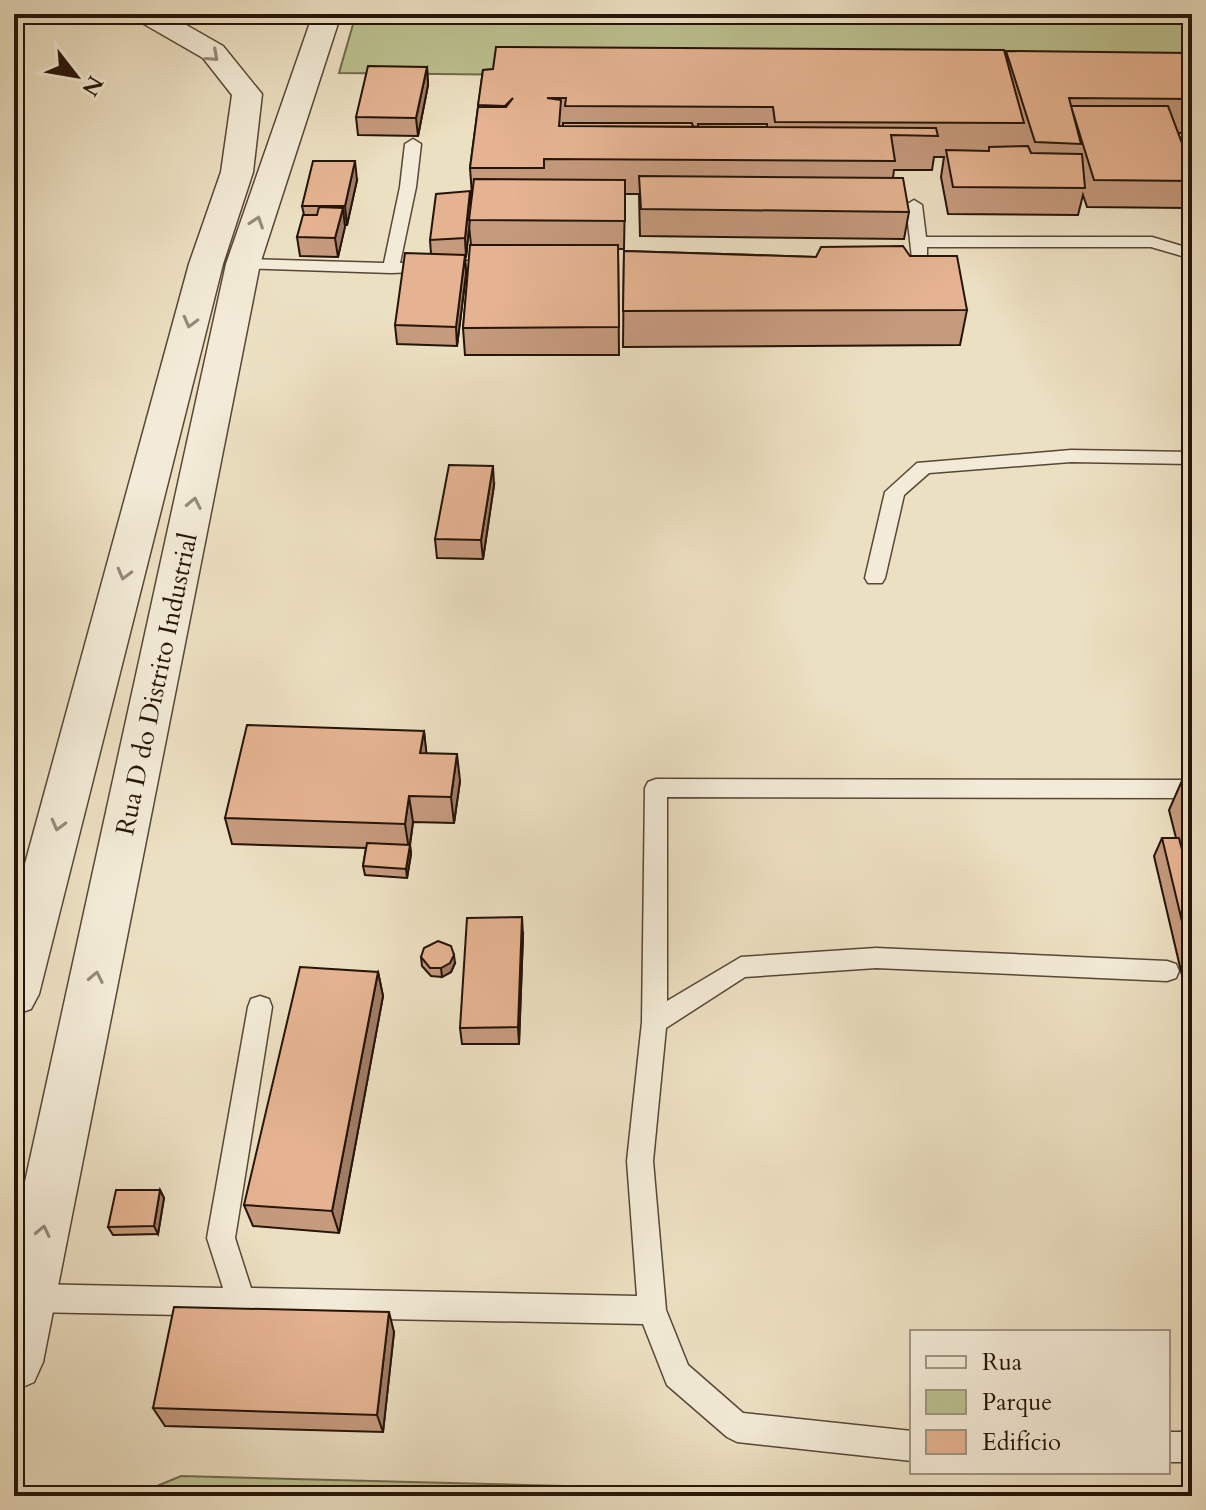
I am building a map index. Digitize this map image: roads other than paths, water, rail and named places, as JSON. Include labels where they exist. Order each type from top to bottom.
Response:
[{"type":"street","name":"Rua D do Distrito Industrial","points":[[14,1362],[29,1298],[224,264],[247,94],[213,52],[147,14]]},
{"type":"street","name":"Rua D do Distrito Industrial","points":[[14,994],[224,264],[327,14]]},
{"type":"lane","points":[[391,268],[408,187],[413,144]]},
{"type":"lane","points":[[877,263],[921,263],[914,205]]},
{"type":"lane","points":[[918,242],[1152,242],[1192,254]]},
{"type":"lane","points":[[224,264],[391,268],[511,265]]},
{"type":"lane","points":[[875,578],[895,492],[924,467],[1071,456],[1192,458]]},
{"type":"lane","points":[[910,1446],[737,1427],[677,1375],[652,1310],[640,1161],[654,1022],[656,788],[1192,789]]},
{"type":"lane","points":[[654,1022],[741,967],[876,958],[1167,971]]},
{"type":"lane","points":[[241,1302],[221,1238],[260,1007]]},
{"type":"lane","points":[[29,1298],[652,1310]]},
{"type":"lane","points":[[1170,1447],[1192,1447]]}]
